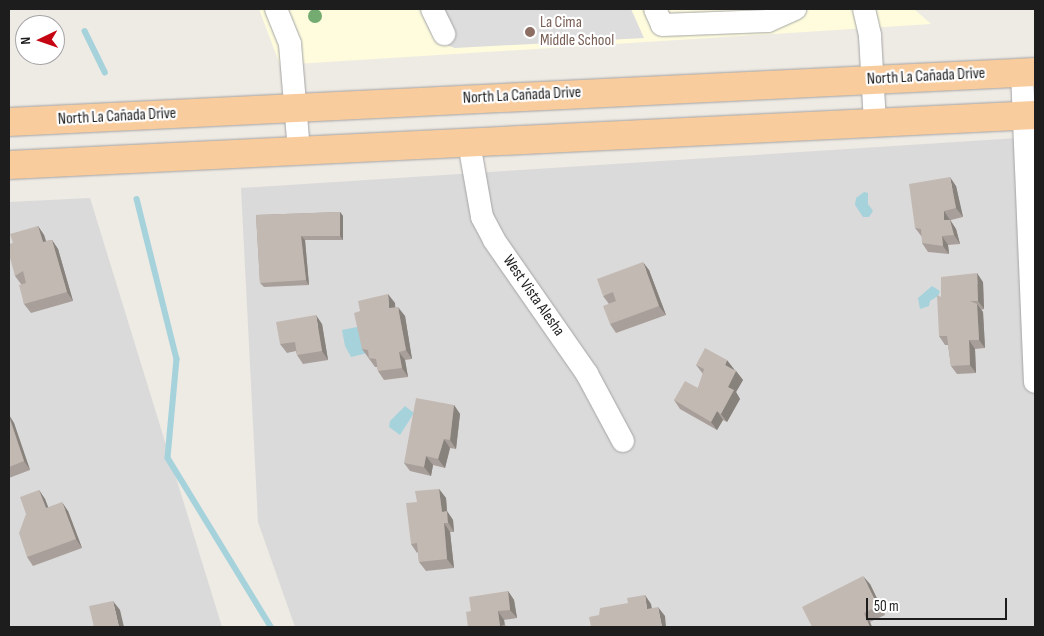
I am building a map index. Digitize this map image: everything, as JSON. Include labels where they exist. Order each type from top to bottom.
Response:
[{"type":"main road","name":"North La Cañada Drive","points":[[9,122],[1028,72]]},
{"type":"main road","points":[[9,165],[1029,115]]},
{"type":"street","points":[[276,9],[290,44],[299,151]]},
{"type":"street","points":[[432,9],[444,34]]},
{"type":"street","points":[[655,9],[662,25],[768,22],[795,9]]},
{"type":"street","points":[[864,9],[870,36],[875,122]]},
{"type":"street","points":[[1028,72],[1035,382]]},
{"type":"street","name":"West Vista Alesha","points":[[469,143],[482,217],[494,240],[587,374],[623,440]]},
{"type":"shaded area","name":"La Cima Middle School","points":[[259,9],[914,9],[931,24],[280,65]]},
{"type":"shaded area","points":[[420,9],[631,9],[644,38],[455,48],[440,43],[429,30]]},
{"type":"shaded area","points":[[1035,137],[1035,627],[295,627],[258,522],[241,188]]},
{"type":"shaded area","points":[[90,198],[222,627],[9,627],[9,202]]},
{"type":"water","points":[[864,192],[868,193],[868,204],[873,211],[869,217],[863,217],[855,205],[856,198]]},
{"type":"water","points":[[932,286],[940,291],[938,296],[930,301],[929,306],[920,309],[918,298]]},
{"type":"water","points":[[362,326],[367,353],[351,357],[345,346],[342,330]]},
{"type":"water","points":[[405,406],[414,413],[400,435],[389,427],[390,421]]},
{"type":"building","points":[[950,177],[956,208],[944,211],[944,220],[950,220],[954,235],[942,236],[943,246],[922,243],[921,229],[915,228],[909,184]]},
{"type":"building","points":[[340,212],[340,236],[301,236],[306,280],[260,283],[256,215]]},
{"type":"building","points":[[38,226],[43,242],[52,240],[67,292],[24,304],[19,285],[26,283],[23,271],[15,276],[9,254],[9,244],[13,243],[10,234]]},
{"type":"building","points":[[643,262],[659,306],[610,324],[603,306],[616,301],[613,292],[603,296],[597,279]]},
{"type":"building","points":[[977,273],[978,301],[970,301],[977,304],[979,340],[969,340],[970,365],[951,366],[947,336],[939,336],[937,295],[941,297],[941,277]]},
{"type":"building","points":[[388,294],[389,308],[398,307],[406,350],[399,352],[402,368],[378,371],[376,359],[369,358],[368,350],[362,349],[354,313],[360,311],[358,301]]},
{"type":"building","points":[[316,315],[322,351],[297,355],[295,342],[280,344],[276,322]]},
{"type":"building","points":[[705,348],[727,360],[725,365],[736,371],[728,387],[734,390],[721,414],[717,411],[711,422],[674,400],[685,381],[698,388],[704,369],[696,365]]},
{"type":"building","points":[[416,398],[454,405],[450,440],[444,439],[438,459],[426,456],[424,467],[404,463]]},
{"type":"building","points":[[9,417],[24,461],[9,467]]},
{"type":"building","points":[[439,489],[442,512],[447,511],[448,523],[444,523],[447,559],[419,562],[417,543],[411,544],[406,503],[417,502],[415,491]]},
{"type":"building","points":[[39,490],[46,508],[62,502],[76,539],[27,557],[19,533],[26,514],[20,497]]},
{"type":"building","points":[[863,576],[878,606],[864,613],[870,627],[812,627],[802,607]]},
{"type":"building","points":[[508,591],[510,610],[498,611],[500,626],[506,625],[506,627],[468,627],[466,612],[471,611],[469,597]]},
{"type":"building","points":[[645,595],[647,609],[658,607],[662,627],[591,627],[589,617],[599,615],[600,608],[628,603],[627,598]]},
{"type":"building","points":[[113,601],[119,627],[94,627],[89,606]]},
{"type":"waterway","points":[[85,31],[105,72]]},
{"type":"waterway","points":[[137,199],[177,359],[168,458],[271,627]]},
{"type":"place","name":"La Cima Middle School","points":[[530,32]]}]
